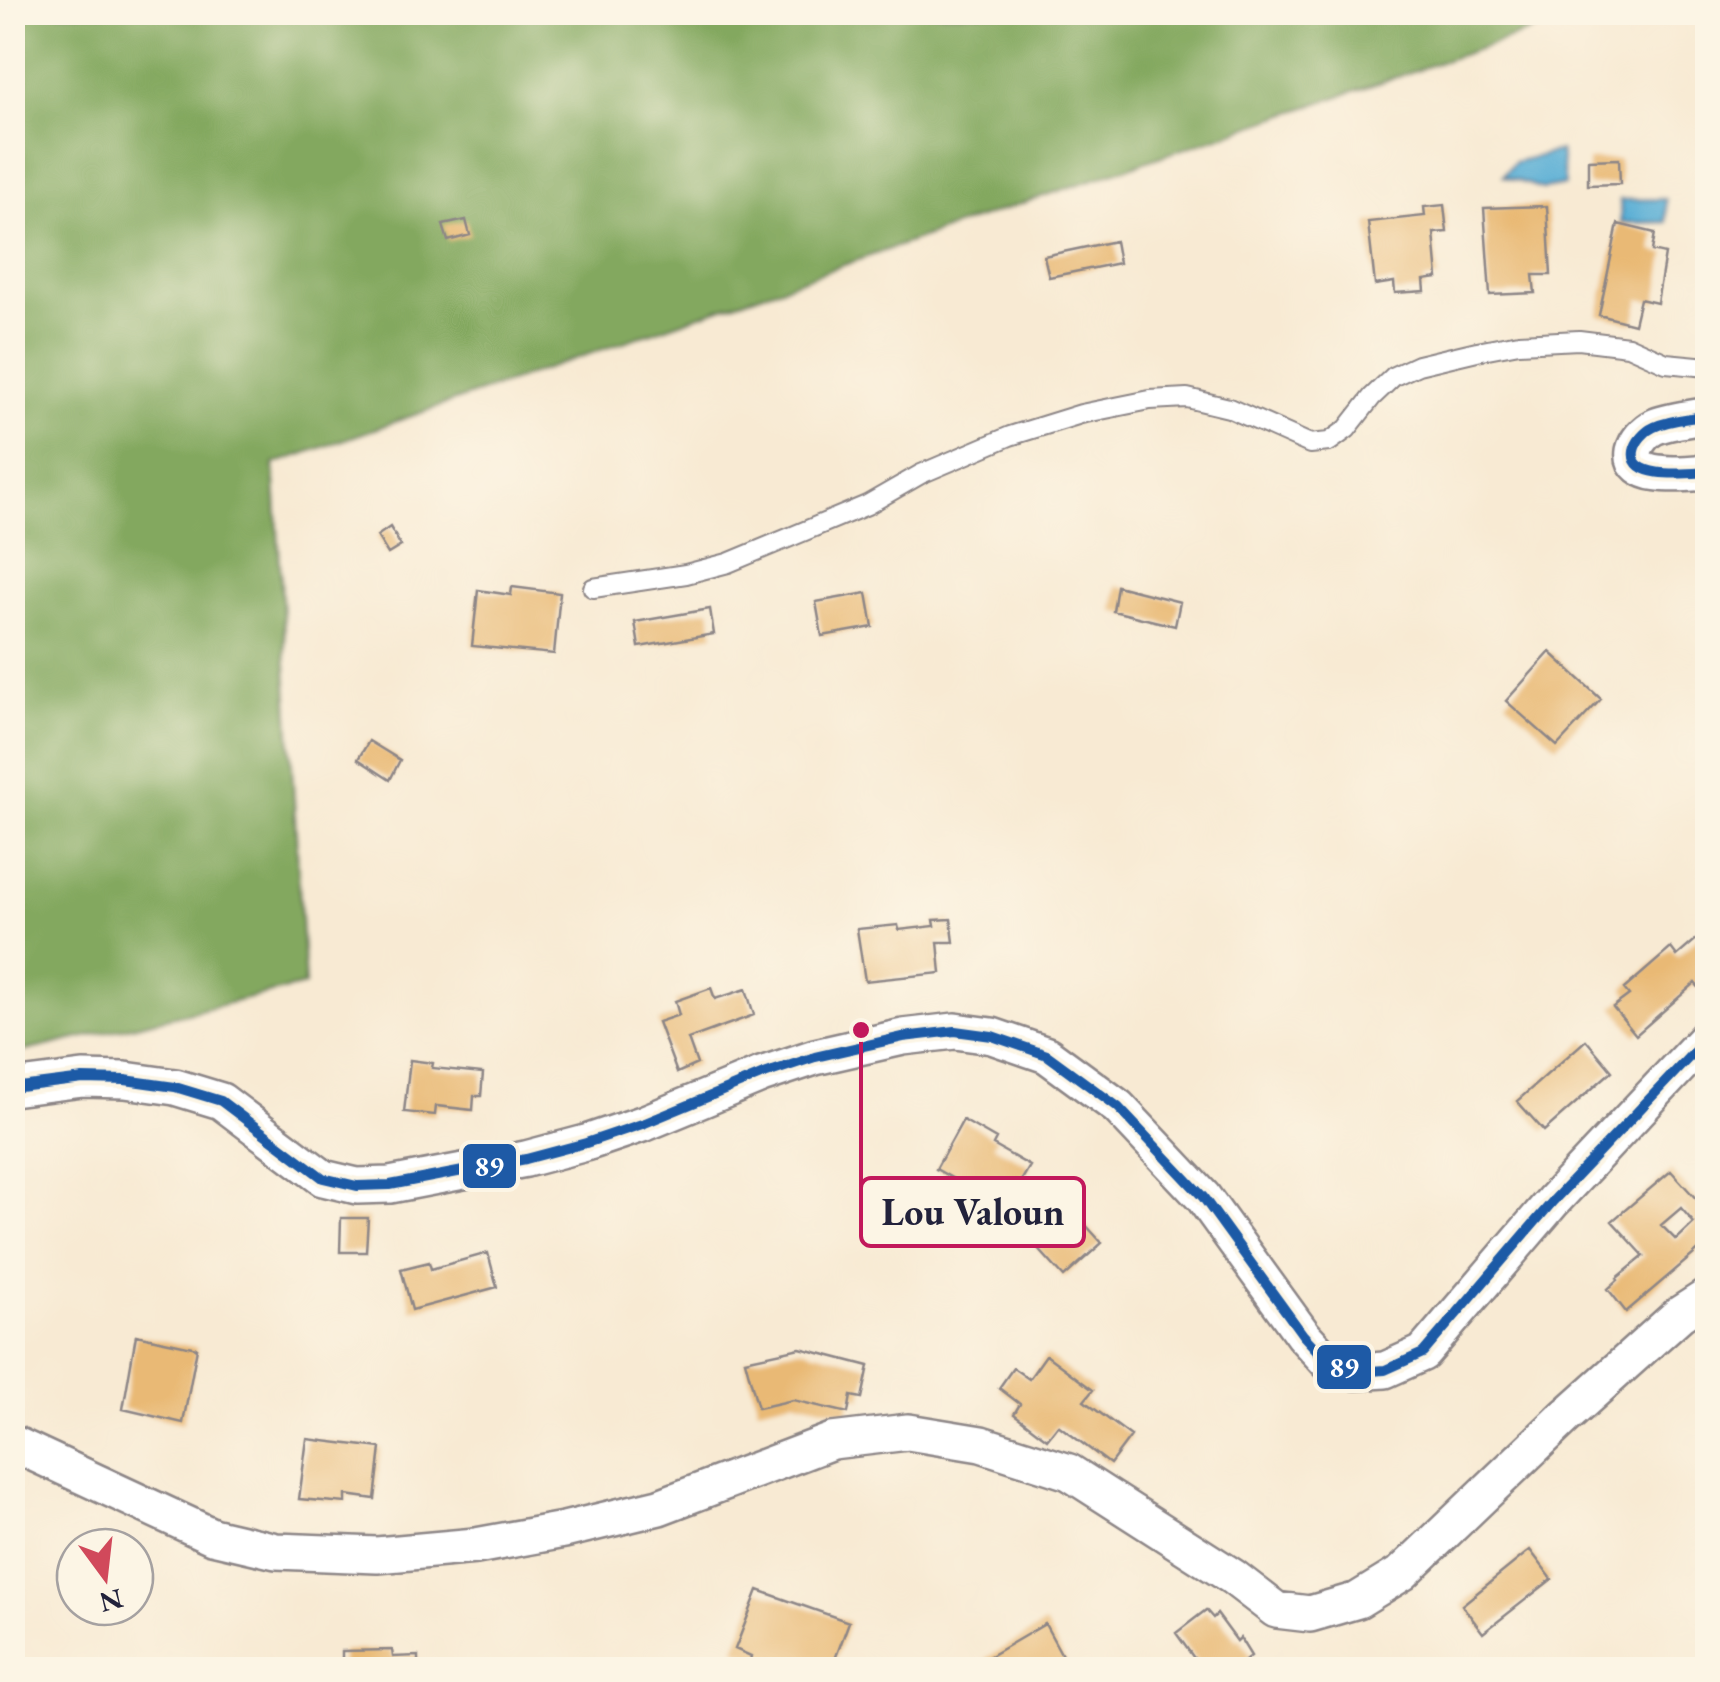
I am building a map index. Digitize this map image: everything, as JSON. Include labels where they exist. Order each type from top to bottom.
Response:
[{"type":"street","points":[[1708,415],[1652,427],[1634,448],[1634,458],[1643,469],[1655,474],[1708,472]]},
{"type":"street","points":[[12,1088],[83,1079],[175,1087],[221,1100],[323,1178],[357,1186],[390,1186],[526,1159],[586,1142],[815,1057],[903,1037],[955,1032],[992,1036],[1047,1054],[1118,1107],[1203,1197],[1326,1362],[1356,1372],[1385,1370],[1423,1353],[1553,1201],[1708,1036]]},
{"type":"street","points":[[12,1443],[212,1536],[276,1551],[377,1555],[476,1546],[564,1530],[659,1507],[832,1441],[908,1432],[981,1444],[1069,1472],[1233,1577],[1276,1610],[1310,1614],[1358,1600],[1402,1573],[1565,1416],[1680,1314],[1708,1296]]},
{"type":"lane","points":[[593,588],[686,574],[728,563],[867,505],[921,474],[1010,436],[1081,414],[1150,400],[1187,398],[1229,408],[1310,444],[1330,442],[1346,430],[1394,376],[1418,365],[1518,343],[1579,340],[1628,346],[1666,364],[1708,367]]},
{"type":"green space","points":[[12,13],[1581,13],[274,464],[305,985],[13,1054]]},
{"type":"water","points":[[1560,151],[1565,185],[1543,189],[1503,176],[1514,162]]},
{"type":"water","points":[[1666,199],[1666,222],[1621,223],[1620,200]]},
{"type":"building","points":[[1619,159],[1620,184],[1588,185],[1588,160]]},
{"type":"building","points":[[1444,205],[1447,232],[1434,233],[1438,278],[1424,280],[1425,291],[1395,293],[1394,282],[1375,285],[1368,222],[1425,216],[1424,207]]},
{"type":"building","points":[[1547,206],[1551,275],[1533,275],[1535,293],[1490,295],[1484,208]]},
{"type":"building","points":[[466,220],[470,235],[448,241],[443,225]]},
{"type":"building","points":[[1618,224],[1655,233],[1652,251],[1665,254],[1657,303],[1640,299],[1634,324],[1599,315]]},
{"type":"building","points":[[1115,241],[1119,263],[1049,277],[1044,256]]},
{"type":"building","points":[[390,527],[401,546],[388,554],[377,536]]},
{"type":"building","points":[[1117,586],[1180,602],[1175,626],[1113,611]]},
{"type":"building","points":[[512,587],[560,593],[554,654],[472,646],[478,590],[511,595]]},
{"type":"building","points":[[867,593],[873,627],[822,636],[816,602]]},
{"type":"building","points":[[710,609],[714,634],[639,647],[635,622]]},
{"type":"building","points":[[1550,652],[1601,699],[1557,746],[1506,701]]},
{"type":"building","points":[[369,741],[400,760],[390,780],[358,759]]},
{"type":"building","points":[[951,919],[954,942],[938,942],[941,973],[865,981],[857,929],[898,925],[899,930],[935,926],[934,920]]},
{"type":"building","points":[[1700,936],[1708,945],[1708,987],[1702,991],[1695,983],[1636,1035],[1613,1007],[1629,995],[1624,989],[1671,948],[1677,956]]},
{"type":"building","points":[[711,988],[715,999],[746,989],[754,1015],[688,1039],[697,1064],[677,1073],[658,1022],[679,1015],[675,1001]]},
{"type":"building","points":[[1586,1040],[1612,1071],[1544,1131],[1517,1101]]},
{"type":"building","points":[[410,1060],[433,1063],[432,1068],[483,1073],[481,1096],[474,1096],[473,1110],[436,1106],[435,1115],[404,1112]]},
{"type":"building","points":[[963,1120],[996,1139],[993,1145],[1030,1166],[1005,1208],[936,1169]]},
{"type":"building","points":[[1671,1171],[1708,1212],[1708,1242],[1626,1312],[1608,1289],[1644,1256],[1612,1221]],"holes":[[[1681,1208],[1694,1223],[1676,1240],[1661,1225]]]},
{"type":"building","points":[[1059,1185],[1079,1208],[1073,1211],[1102,1243],[1064,1277],[1016,1224]]},
{"type":"building","points":[[341,1218],[368,1218],[366,1252],[340,1252]]},
{"type":"building","points":[[488,1253],[497,1287],[412,1310],[401,1269],[429,1262],[431,1269]]},
{"type":"building","points":[[136,1335],[197,1348],[183,1423],[123,1409]]},
{"type":"building","points":[[800,1348],[869,1366],[862,1398],[851,1396],[848,1413],[793,1400],[758,1408],[745,1360]]},
{"type":"building","points":[[1046,1355],[1093,1390],[1084,1401],[1131,1436],[1110,1464],[1058,1425],[1047,1439],[1014,1414],[1020,1404],[999,1388],[1013,1368],[1029,1379]]},
{"type":"building","points":[[307,1439],[381,1448],[375,1499],[346,1495],[346,1503],[299,1499]]},
{"type":"building","points":[[1530,1550],[1552,1579],[1483,1633],[1462,1605]]},
{"type":"building","points":[[758,1590],[849,1622],[834,1662],[838,1663],[835,1670],[759,1670],[749,1666],[751,1656],[735,1649]]},
{"type":"building","points":[[1206,1610],[1213,1618],[1217,1614],[1251,1656],[1234,1670],[1212,1670],[1208,1663],[1201,1668],[1176,1633]]},
{"type":"building","points":[[1045,1624],[1070,1670],[991,1670],[985,1659]]},
{"type":"building","points":[[392,1650],[393,1657],[418,1656],[418,1670],[342,1670],[342,1651]]},
{"type":"transit line","name":"89","points":[[1708,415],[1654,427],[1641,437],[1634,451],[1635,461],[1650,471],[1708,472]]},
{"type":"transit line","name":"89","points":[[12,1088],[83,1079],[175,1087],[221,1101],[323,1178],[357,1186],[390,1185],[526,1159],[586,1143],[815,1057],[903,1037],[955,1031],[992,1036],[1047,1055],[1118,1107],[1203,1197],[1303,1335],[1327,1361],[1356,1372],[1385,1370],[1423,1353],[1553,1201],[1708,1037]]},
{"type":"place","name":"Lou Valoun","points":[[861,1030]]}]
